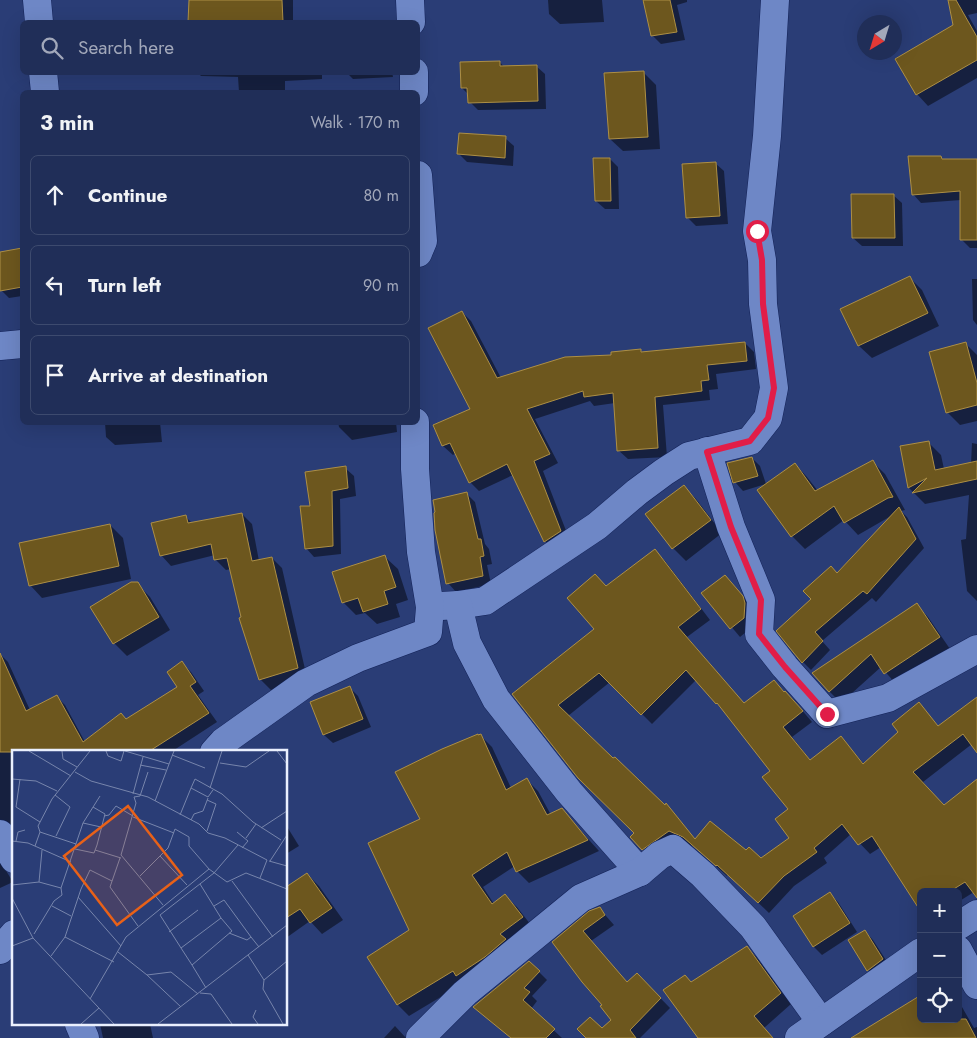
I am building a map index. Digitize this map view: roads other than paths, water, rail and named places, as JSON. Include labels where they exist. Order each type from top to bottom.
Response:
[{"type":"street","points":[[36,0],[39,20]]},
{"type":"street","points":[[410,0],[411,20]]},
{"type":"street","points":[[216,750],[223,742],[306,683],[358,658],[458,604],[485,601],[597,526],[664,472],[689,456],[750,441],[768,418],[774,388],[763,304],[762,260],[757,231],[767,136],[775,0]]},
{"type":"street","points":[[43,75],[45,90]]},
{"type":"street","points":[[414,75],[414,90]]},
{"type":"street","points":[[420,201],[423,240],[420,248]]},
{"type":"street","points":[[0,346],[20,344]]},
{"type":"street","points":[[415,425],[415,469],[429,619]]},
{"type":"street","points":[[707,452],[731,527],[761,600],[759,634],[785,667],[827,714],[888,698],[977,649]]},
{"type":"street","points":[[458,604],[467,643],[496,699],[569,792],[640,872]]},
{"type":"street","points":[[429,619],[467,643]]},
{"type":"street","points":[[0,834],[12,855]]},
{"type":"street","points":[[420,1038],[465,993],[581,898],[640,872],[660,855],[673,849],[703,875],[753,927],[822,1022]]},
{"type":"street","points":[[962,923],[977,914]]},
{"type":"street","points":[[0,950],[12,936]]},
{"type":"street","points":[[799,1038],[917,955]]},
{"type":"street","points":[[962,958],[977,986]]},
{"type":"street","points":[[80,1026],[85,1038]]}]
